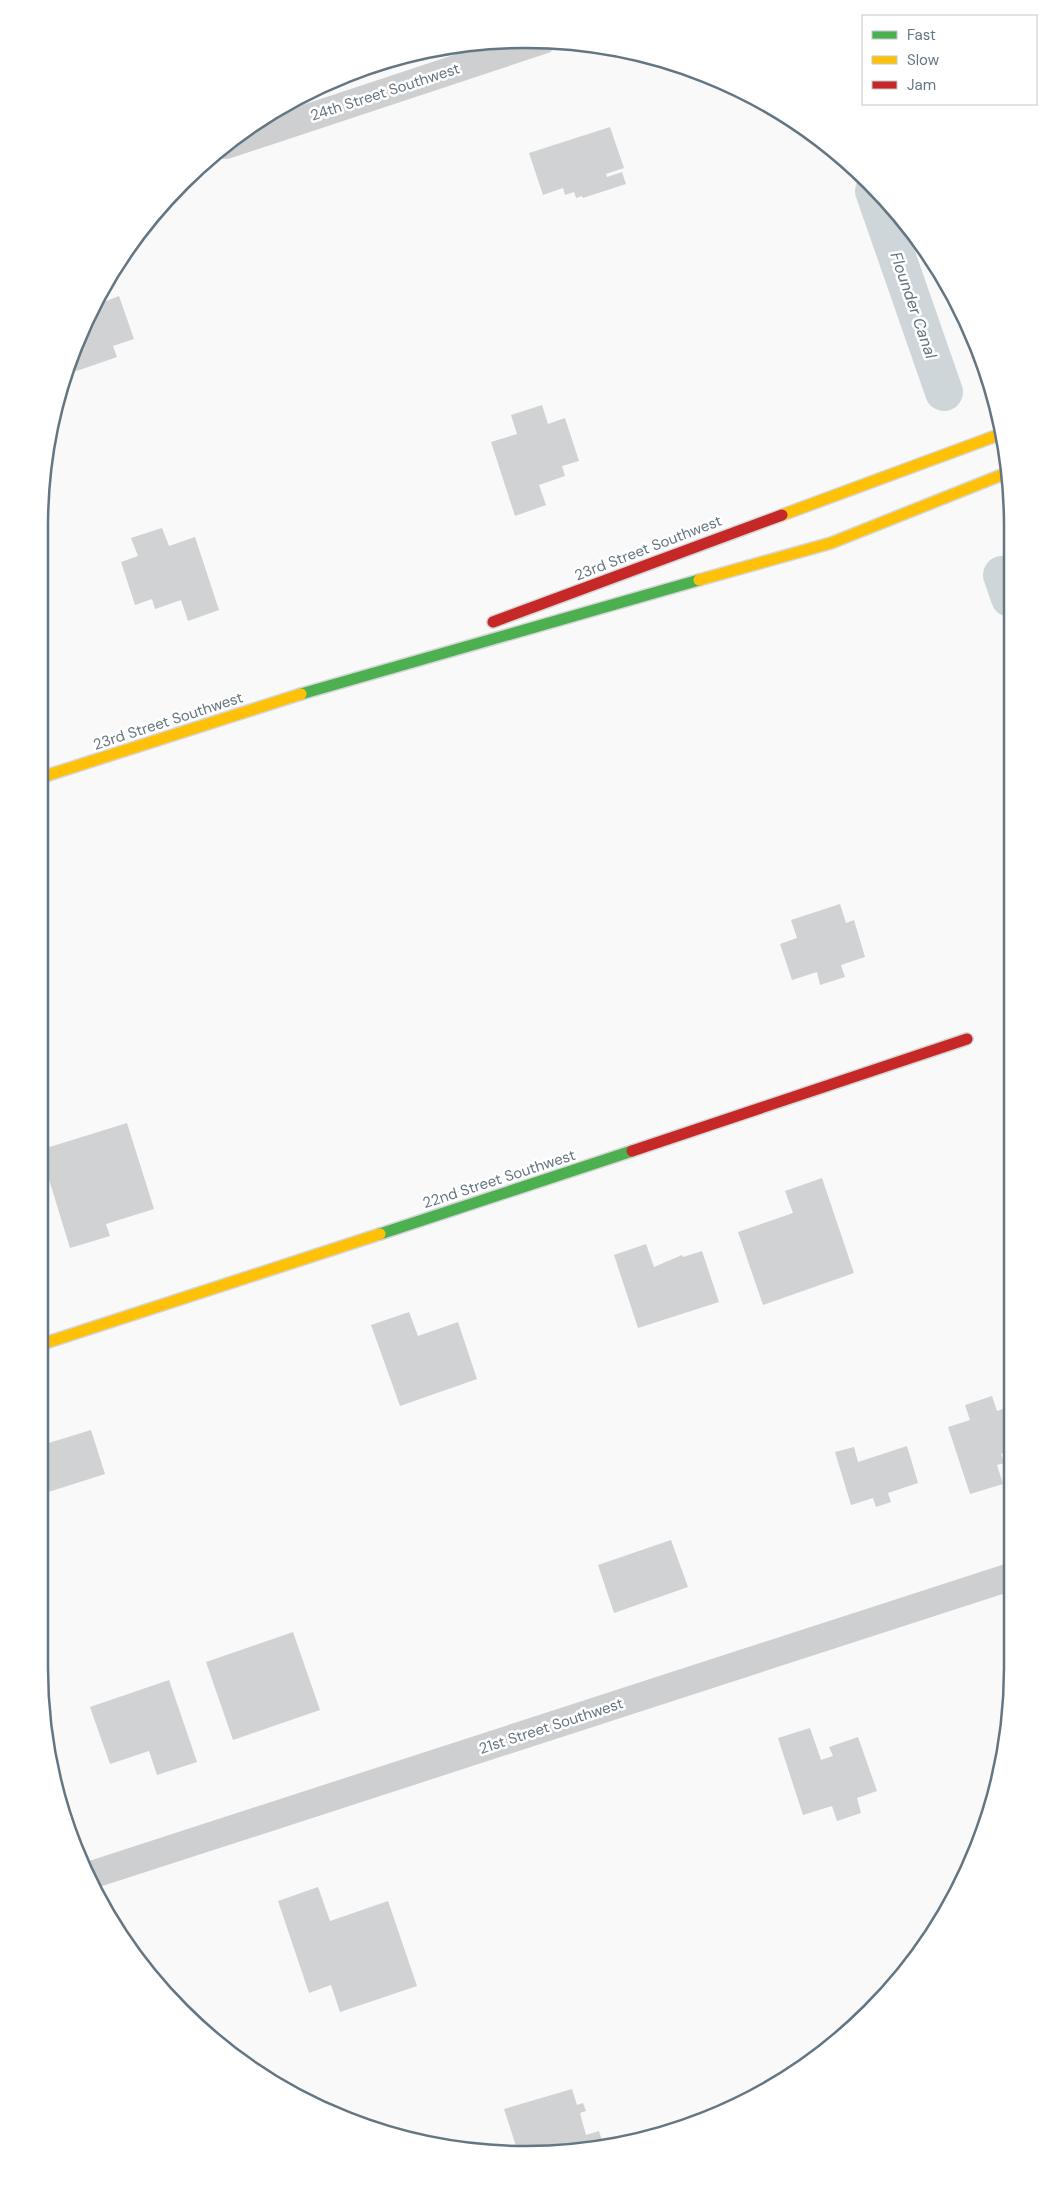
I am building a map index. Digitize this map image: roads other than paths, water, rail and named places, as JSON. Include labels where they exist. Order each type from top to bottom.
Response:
[{"type":"street","name":"24th Street Southwest","points":[[245,139],[518,48]]},
{"type":"street","name":"23rd Street Southwest","points":[[482,626],[995,436]]},
{"type":"street","name":"23rd Street Southwest","points":[[48,775],[306,692],[831,543],[1001,475]]},
{"type":"street","name":"23rd Street Southwest","points":[[306,692],[445,640]]},
{"type":"street","name":"22nd Street Southwest","points":[[48,1342],[967,1039]]},
{"type":"street","name":"21st Street Southwest","points":[[95,1874],[1004,1579]]},
{"type":"waterway","name":"Flounder Canal","points":[[878,203],[944,392]]},
{"type":"waterway","name":"Flounder Canal","points":[[1002,575],[1004,581]]}]
